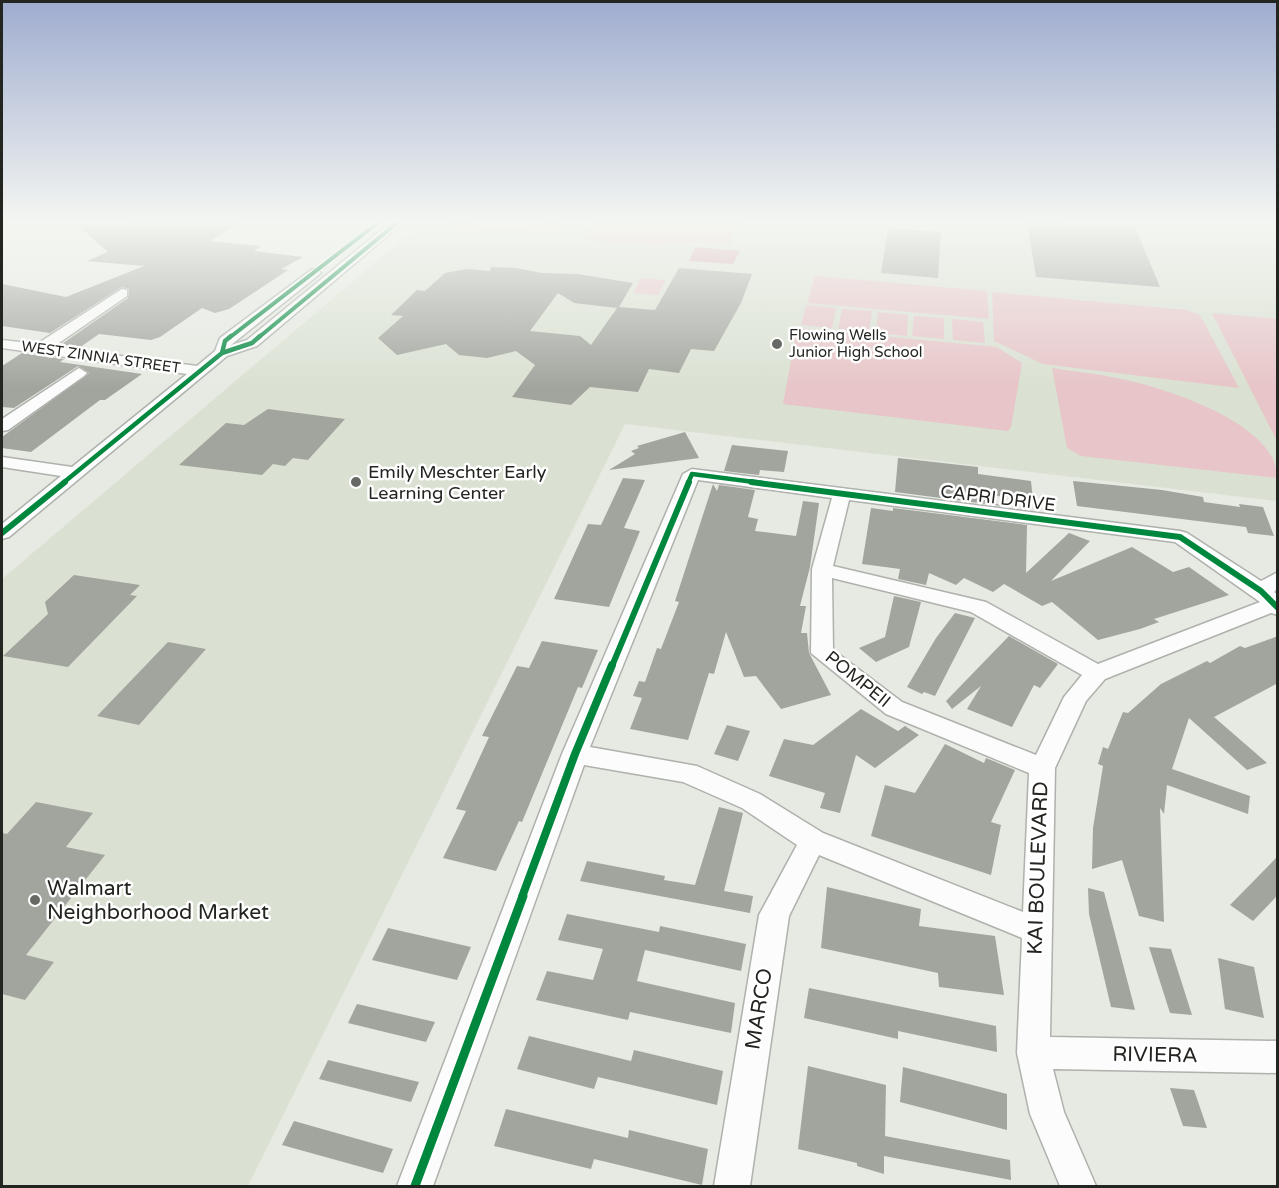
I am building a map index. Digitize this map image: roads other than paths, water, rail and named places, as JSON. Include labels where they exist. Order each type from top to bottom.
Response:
[{"type":"street","points":[[222,353],[225,341],[307,277]]},
{"type":"street","points":[[2,533],[222,353],[252,343],[331,277]]},
{"type":"street","points":[[43,347],[122,293]]},
{"type":"street","name":"WEST ZINNIA STREET","points":[[2,344],[43,347],[201,371]]},
{"type":"street","points":[[2,426],[79,373]]},
{"type":"street","points":[[2,462],[78,473]]},
{"type":"street","name":"CAPRI DRIVE","points":[[575,754],[692,474],[1180,537],[1272,596]]},
{"type":"street","name":"POMPEII","points":[[842,493],[822,568],[822,653],[894,708],[1042,768]]},
{"type":"street","points":[[822,568],[978,607],[1097,673]]},
{"type":"street","name":"KAI BOULEVARD","points":[[1078,1186],[1047,1114],[1033,1053],[1042,768],[1076,697],[1097,673],[1272,596]]},
{"type":"street","points":[[415,1186],[575,754],[688,773],[752,801],[813,841],[1036,930]]},
{"type":"street","name":"MARCO","points":[[732,1186],[774,915],[813,841]]},
{"type":"street","name":"RIVIERA","points":[[1033,1053],[1278,1057]]},
{"type":"place","name":"Flowing Wells Junior High School","points":[[777,344]]},
{"type":"place","name":"Emily Meschter Early Learning Center","points":[[356,482]]},
{"type":"place","name":"Walmart Neighborhood Market","points":[[35,900]]}]
